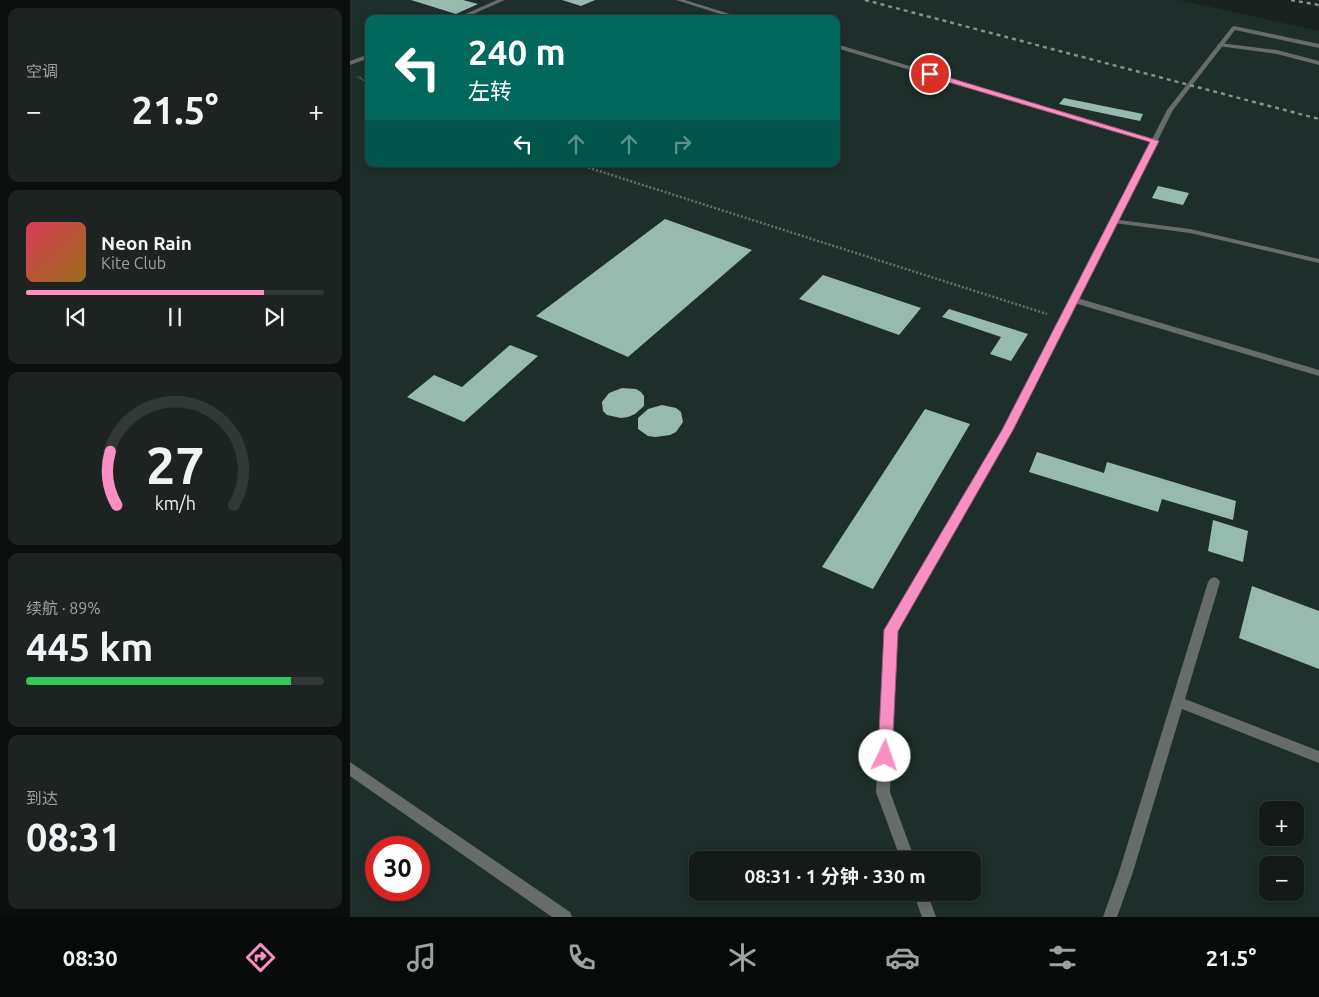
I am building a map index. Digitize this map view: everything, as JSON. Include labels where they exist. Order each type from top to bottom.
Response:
[{"type":"street","points":[[466,15],[502,0]]},
{"type":"street","points":[[679,0],[730,15]]},
{"type":"street","points":[[905,851],[883,792],[891,630],[1008,430],[1170,110],[1234,28],[1319,46]]},
{"type":"street","points":[[1220,45],[1277,52],[1319,63]]},
{"type":"street","points":[[840,47],[1155,141]]},
{"type":"street","points":[[350,63],[365,57]]},
{"type":"street","points":[[1114,221],[1190,231],[1319,261]]},
{"type":"street","points":[[1074,300],[1319,373]]},
{"type":"street","points":[[1110,917],[1126,872],[1214,582]]},
{"type":"street","points":[[1178,702],[1319,757]]},
{"type":"street","points":[[350,768],[565,917]]},
{"type":"street","points":[[923,901],[929,917]]},
{"type":"path","points":[[586,167],[1064,320]]},
{"type":"shaded area","points":[[350,0],[1179,0],[1319,31],[1319,917],[350,917]]},
{"type":"building","points":[[411,0],[463,0],[478,4],[456,14]]},
{"type":"building","points":[[562,0],[595,0],[581,6]]},
{"type":"building","points":[[1064,98],[1143,114],[1140,121],[1059,104]]},
{"type":"building","points":[[1158,186],[1189,193],[1183,205],[1152,198]]},
{"type":"building","points":[[665,219],[752,250],[628,357],[536,316]]},
{"type":"building","points":[[823,275],[921,308],[899,335],[799,299]]},
{"type":"building","points":[[949,309],[1028,334],[1011,361],[990,354],[1001,337],[942,317]]},
{"type":"building","points":[[510,345],[538,356],[464,422],[407,397],[434,375],[462,387]]},
{"type":"building","points":[[622,388],[636,389],[641,392],[644,396],[644,406],[628,417],[621,418],[607,415],[603,411],[602,402],[609,393]]},
{"type":"building","points":[[662,405],[676,408],[681,412],[683,422],[676,432],[670,435],[648,436],[638,429],[638,418],[648,409]]},
{"type":"building","points":[[925,409],[970,424],[873,589],[822,567]]},
{"type":"building","points":[[1037,452],[1104,473],[1107,462],[1236,501],[1233,520],[1162,499],[1158,512],[1029,472]]},
{"type":"building","points":[[1213,520],[1248,531],[1243,562],[1208,551]]},
{"type":"building","points":[[1252,586],[1319,611],[1319,669],[1239,638]]},
{"type":"railway","points":[[865,0],[1319,119]]},
{"type":"railway","points":[[1291,0],[1319,5]]},
{"type":"route","points":[[885,756],[891,630],[1008,430],[1155,141],[930,74]]}]
